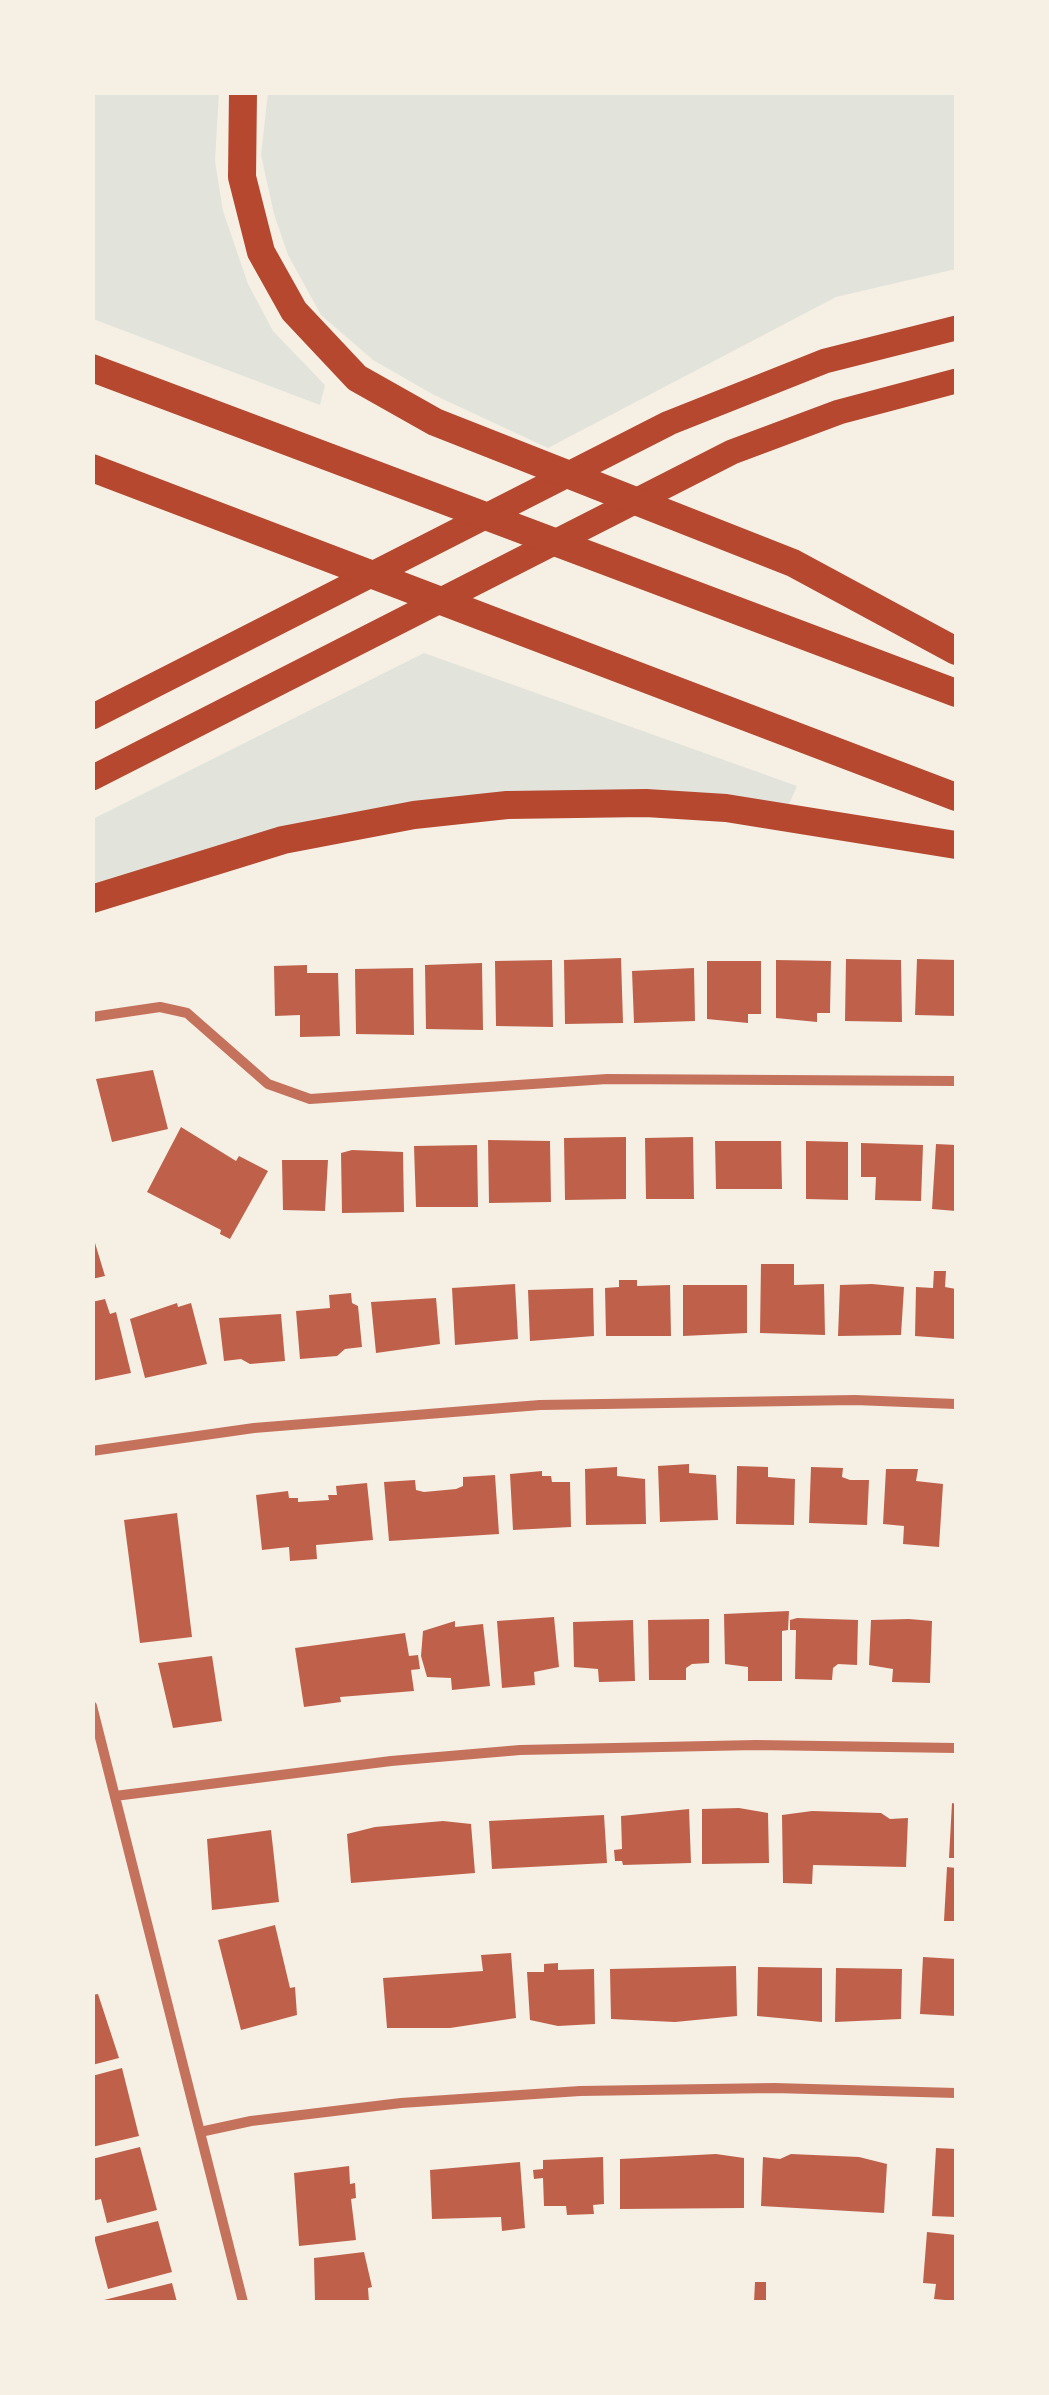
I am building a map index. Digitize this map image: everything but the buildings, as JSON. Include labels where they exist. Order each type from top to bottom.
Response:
[{"type":"highway","points":[[243,92],[240,163],[246,206],[261,252],[294,311],[357,378],[434,422],[793,563],[956,651]]},
{"type":"highway","points":[[92,368],[956,693]]},
{"type":"highway","points":[[92,468],[956,796]]},
{"type":"highway","points":[[92,899],[283,840],[414,815],[522,804],[726,808],[956,845]]},
{"type":"main road","points":[[92,718],[612,452],[787,374],[866,348],[956,328]]},
{"type":"main road","points":[[92,778],[678,478],[839,412],[956,381]]},
{"type":"street","points":[[92,1017],[160,1007],[187,1013],[268,1084],[310,1099],[606,1079],[956,1082]]},
{"type":"street","points":[[92,1450],[288,1424],[540,1405],[855,1400],[956,1404]]},
{"type":"street","points":[[92,1706],[243,2302]]},
{"type":"street","points":[[115,1796],[392,1760],[520,1750],[775,1745],[956,1748]]},
{"type":"street","points":[[200,2132],[252,2121],[401,2103],[580,2092],[774,2088],[956,2093]]},
{"type":"shaded area","points":[[92,93],[219,93],[215,161],[223,211],[248,284],[273,331],[325,385],[320,405],[93,319]]},
{"type":"shaded area","points":[[268,93],[956,93],[956,269],[836,297],[548,448],[434,395],[373,360],[321,315],[288,255],[274,214],[261,155]]},
{"type":"shaded area","points":[[424,653],[797,786],[789,804],[417,801],[316,819],[93,891],[93,819]]}]
